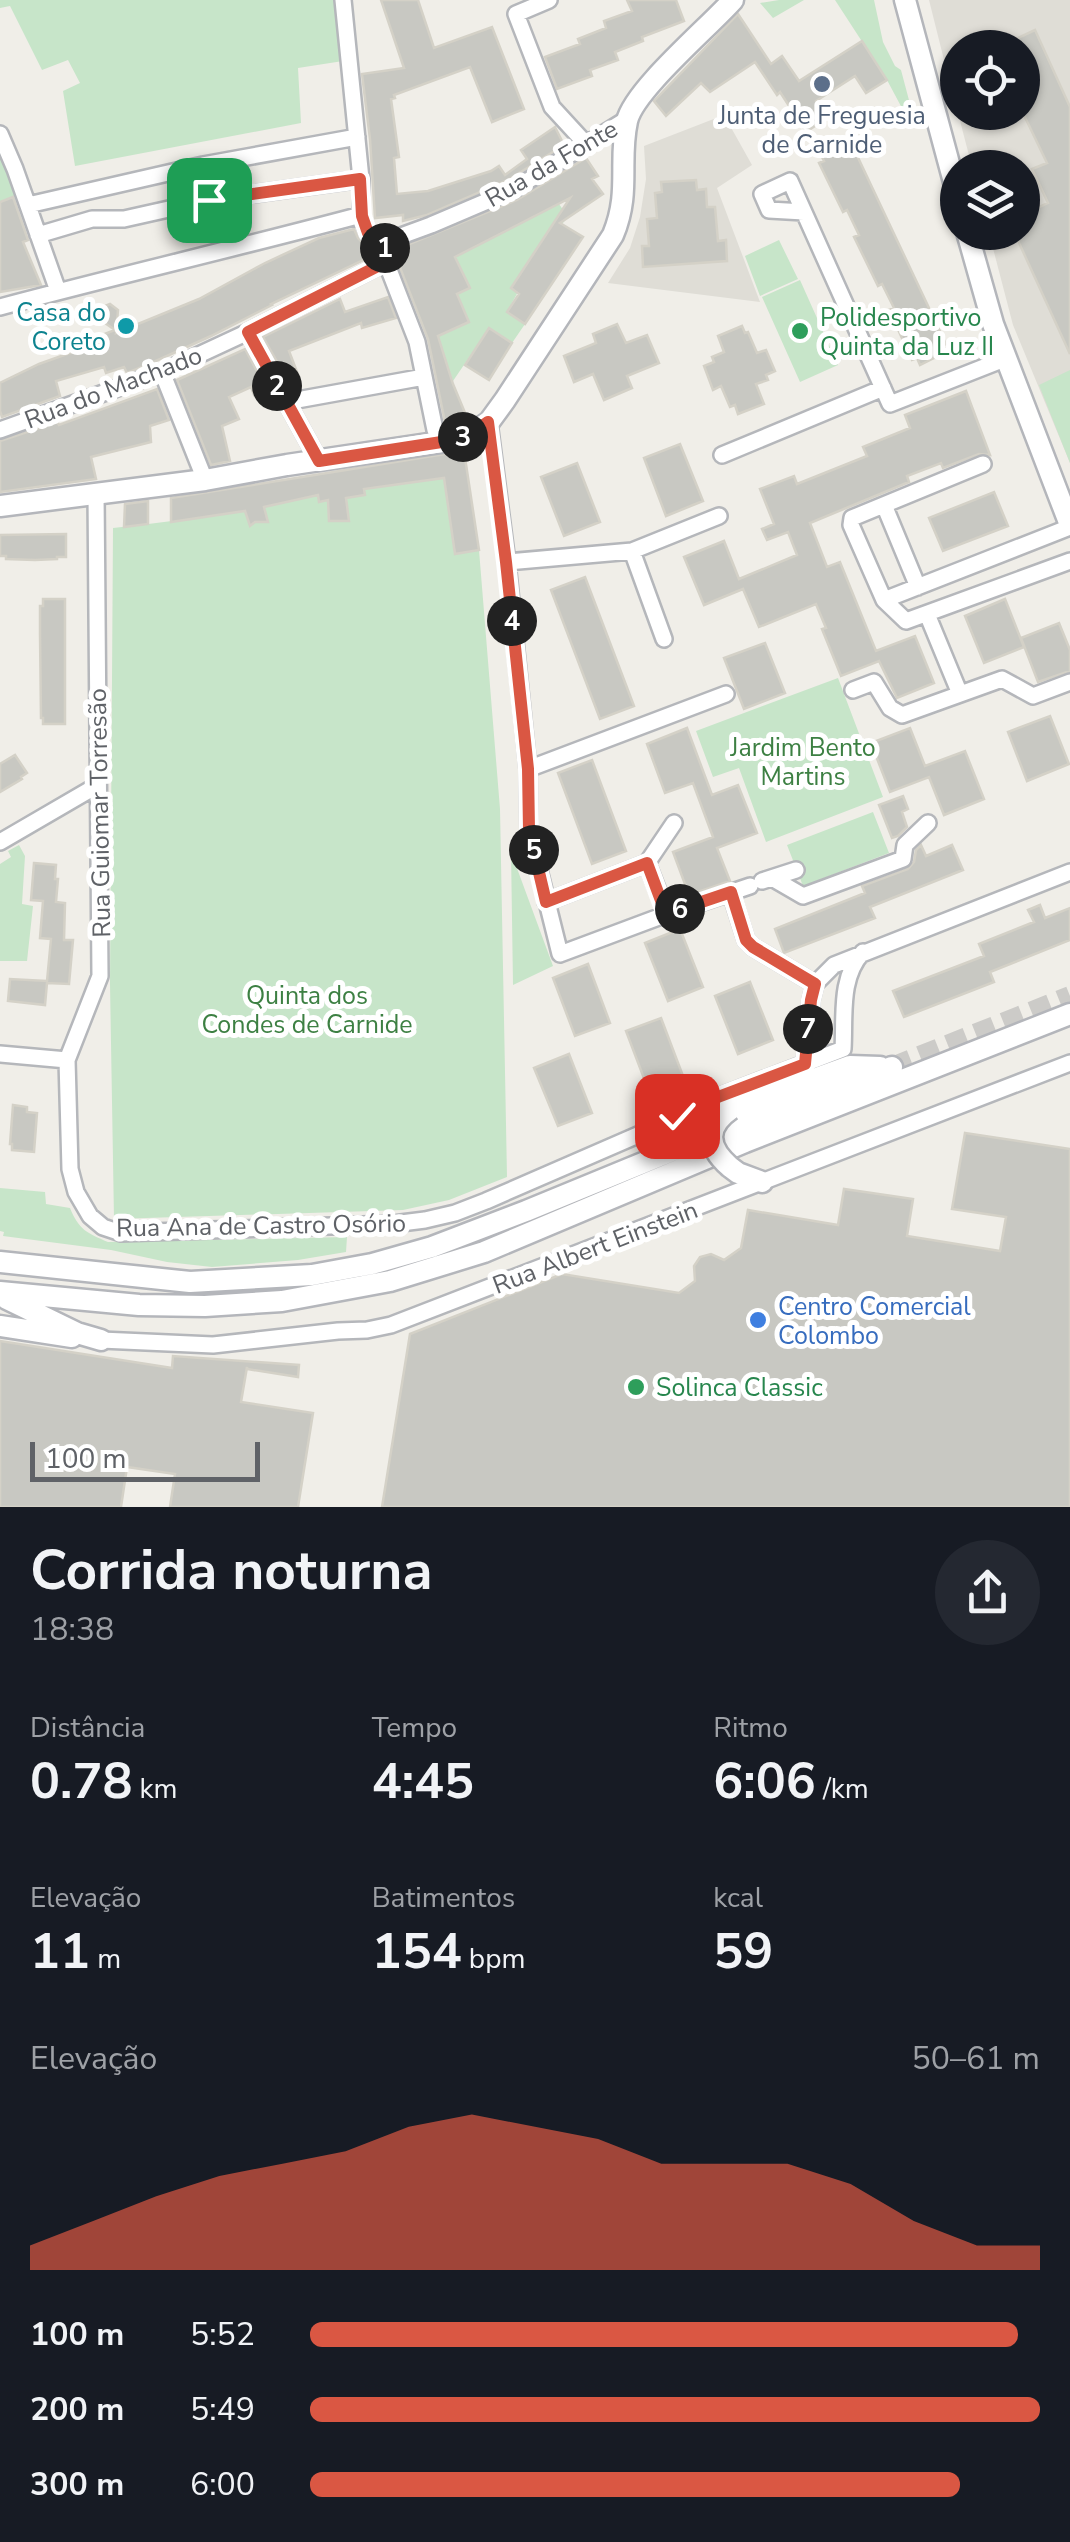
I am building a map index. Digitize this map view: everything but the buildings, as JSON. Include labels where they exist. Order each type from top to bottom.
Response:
[{"type":"main road","points":[[904,0],[945,150]]},
{"type":"main road","name":"Rua da Fonte","points":[[627,119],[638,98],[724,4]]},
{"type":"main road","points":[[0,509],[468,436],[488,422],[613,235],[624,200],[627,119]]},
{"type":"main road","points":[[972,250],[993,324],[1070,526]]},
{"type":"main road","points":[[0,1295],[205,1306],[282,1301],[390,1281],[484,1252],[746,1142],[1070,1014]]},
{"type":"main road","points":[[0,1262],[190,1282],[312,1274],[372,1264],[432,1247],[510,1217],[740,1123],[892,1067],[850,1066],[720,1117],[712,1129],[712,1138],[720,1158],[738,1173],[762,1182]]},
{"type":"main road","points":[[0,1295],[101,1340]]},
{"type":"main road","points":[[0,1326],[101,1340]]},
{"type":"street","points":[[343,0],[362,216],[368,233],[385,251],[417,342],[435,430]]},
{"type":"street","points":[[549,0],[516,14],[552,107],[586,144]]},
{"type":"street","name":"Rua da Fonte","points":[[385,251],[513,190],[627,119]]},
{"type":"street","points":[[0,134],[58,292]]},
{"type":"street","points":[[28,205],[204,165],[357,138]]},
{"type":"street","points":[[38,235],[92,219],[124,219],[209,200],[360,179]]},
{"type":"street","points":[[87,192],[92,219]]},
{"type":"street","points":[[804,212],[890,404],[1006,358]]},
{"type":"street","points":[[0,307],[362,216]]},
{"type":"street","name":"Rua do Machado","points":[[0,430],[162,372],[248,332],[385,251]]},
{"type":"street","points":[[248,332],[319,461]]},
{"type":"street","points":[[162,372],[205,480]]},
{"type":"street","points":[[286,402],[424,377]]},
{"type":"street","points":[[722,455],[883,388]]},
{"type":"street","points":[[488,422],[528,769],[529,830],[560,954],[796,870]]},
{"type":"street","points":[[982,464],[852,518],[884,600],[906,621],[1070,560]]},
{"type":"street","name":"Rua Guiomar Torresão","points":[[67,1060],[100,976],[96,492]]},
{"type":"street","points":[[884,505],[918,587]]},
{"type":"street","points":[[506,562],[632,551],[719,516]]},
{"type":"street","points":[[884,600],[1070,526]]},
{"type":"street","points":[[632,551],[664,638]]},
{"type":"street","points":[[927,614],[960,694]]},
{"type":"street","points":[[853,690],[874,682],[890,708],[902,715],[1002,679],[1033,696],[1070,682]]},
{"type":"street","points":[[528,769],[726,694]]},
{"type":"street","points":[[0,842],[98,785]]},
{"type":"street","points":[[546,902],[647,863],[674,822]]},
{"type":"street","points":[[761,882],[804,896],[903,859],[905,845],[928,823]]},
{"type":"street","points":[[647,863],[666,914]]},
{"type":"street","points":[[805,1064],[815,984],[834,965],[1070,872]]},
{"type":"street","points":[[731,892],[746,940],[815,984]]},
{"type":"street","name":"Rua Ana de Castro Osório","points":[[67,1060],[70,1170],[84,1208],[96,1222],[112,1231],[425,1220],[455,1213],[718,1097],[844,1049],[847,977],[863,952]]},
{"type":"street","points":[[0,1054],[67,1060]]},
{"type":"street","name":"Rua Albert Einstein","points":[[101,1340],[213,1345],[378,1328],[1070,1063]]},
{"type":"shaded area","points":[[929,0],[1070,0],[1070,463],[1013,325],[993,250],[1040,250],[1040,150],[968,150],[962,130],[1040,130],[1040,30],[940,30],[940,44]]},
{"type":"shaded area","points":[[724,115],[752,165],[717,188],[760,302],[608,283],[630,248],[640,217],[646,179],[644,146]]},
{"type":"green space","points":[[0,0],[336,0],[343,61],[298,68],[301,123],[75,166],[63,91],[80,83],[68,60],[42,70],[10,6],[0,8]]},
{"type":"green space","points":[[804,0],[773,18],[760,3]]},
{"type":"green space","points":[[835,0],[874,0],[883,42],[901,70],[910,104],[903,110],[887,80]]},
{"type":"green space","points":[[0,152],[15,196],[0,202]]},
{"type":"green space","points":[[559,204],[568,217],[562,224],[557,220],[507,312],[525,324],[512,343],[489,328],[453,381],[437,335],[439,301],[470,288],[455,257]]},
{"type":"green space","name":"Polidesportivo Quinta da Luz II","points":[[779,240],[798,279],[760,296],[745,256]]},
{"type":"green space","name":"Polidesportivo Quinta da Luz II","points":[[800,280],[838,365],[800,382],[762,297]]},
{"type":"green space","points":[[1070,370],[1070,463],[1039,385]]},
{"type":"green space","name":"Quinta dos Condes de Carnide","points":[[444,478],[455,553],[479,550],[500,809],[507,1177],[449,1200],[403,1210],[114,1219],[110,984],[113,528],[318,495],[319,502],[361,495],[364,489]]},
{"type":"green space","name":"Jardim Bento Martins","points":[[838,678],[883,797],[766,842],[739,768],[713,777],[696,731]]},
{"type":"green space","points":[[873,812],[889,853],[803,886],[787,845]]},
{"type":"green space","points":[[19,845],[25,856],[22,904],[33,906],[27,961],[0,961],[0,864],[11,857],[8,851]]},
{"type":"green space","points":[[511,852],[553,966],[513,985]]},
{"type":"green space","points":[[0,1188],[45,1192],[46,1204],[70,1208],[84,1230],[108,1242],[347,1237],[346,1252],[212,1267],[3,1236]]},
{"type":"tunnel","points":[[892,1067],[1070,996]]},
{"type":"place","name":"Junta de Freguesia de Carnide","points":[[822,84]]},
{"type":"place","name":"Casa do Coreto","points":[[126,326]]},
{"type":"place","name":"Polidesportivo Quinta da Luz II","points":[[800,331]]},
{"type":"place","name":"Centro Comercial Colombo","points":[[758,1320]]},
{"type":"place","name":"Solinca Classic","points":[[636,1387]]},
{"type":"route","points":[[209,200],[360,179],[362,216],[368,233],[386,248],[386,262],[248,332],[319,461],[448,441],[468,436],[488,422],[528,769],[529,830],[546,902],[647,863],[666,914],[731,892],[746,940],[815,984],[805,1064],[677,1116]]}]
